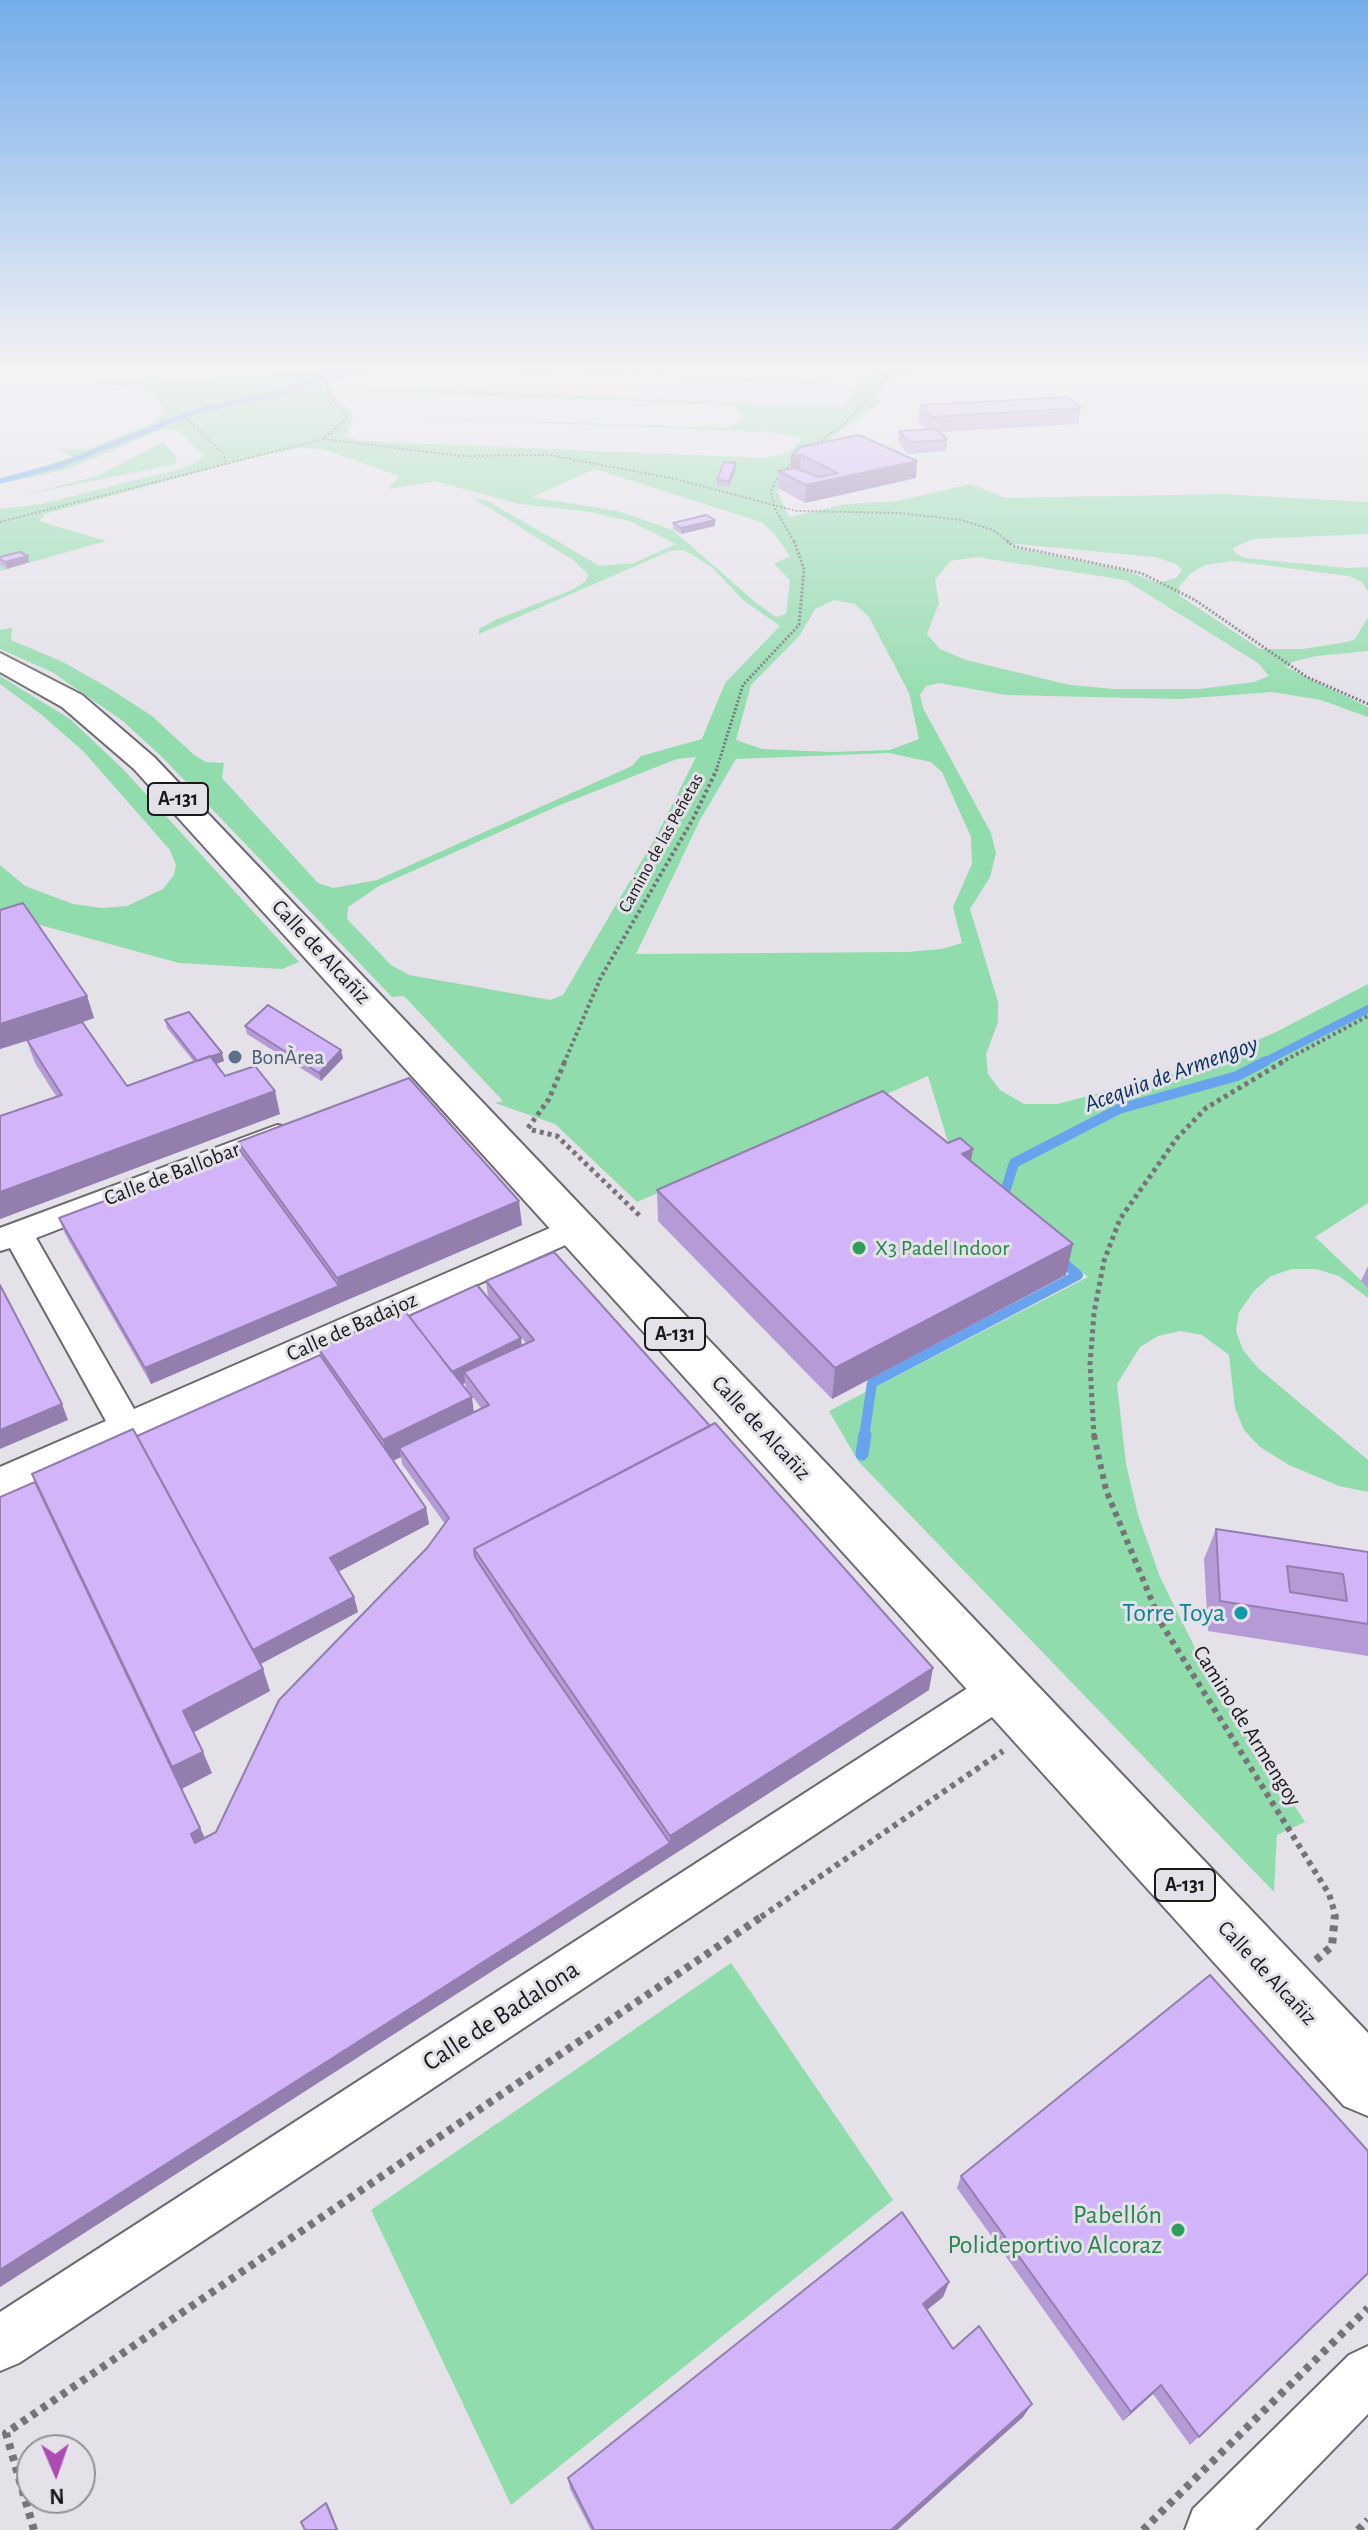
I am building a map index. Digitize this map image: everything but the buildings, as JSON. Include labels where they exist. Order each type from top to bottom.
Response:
[{"type":"main road","name":"Calle de Alcañiz","points":[[0,661],[81,707],[144,763],[419,1080],[577,1228],[1368,2082]]},
{"type":"street","name":"Calle de Ballobar","points":[[9,1236],[300,1125]]},
{"type":"street","name":"Calle de Badajoz","points":[[0,1483],[577,1228]]},
{"type":"street","points":[[9,1236],[127,1427]]},
{"type":"street","name":"Calle de Badalona","points":[[0,2344],[1002,1688]]},
{"type":"street","points":[[1214,2530],[1368,2374]]},
{"type":"path","points":[[0,522],[152,482]]},
{"type":"path","points":[[673,482],[814,513],[900,513],[961,520],[993,530],[1013,546],[1141,573],[1195,600],[1307,677],[1368,704]]},
{"type":"path","points":[[773,504],[772,486],[776,482]]},
{"type":"path","name":"Camino de las Peñetas","points":[[640,1216],[557,1136],[527,1129],[549,1099],[601,977],[711,782],[743,685],[799,625],[804,569],[797,546],[773,504]]},
{"type":"path","name":"Camino de Armengoy","points":[[1282,1989],[1332,1946],[1337,1921],[1329,1894],[1161,1623],[1130,1554],[1106,1490],[1092,1426],[1094,1313],[1104,1261],[1120,1219],[1177,1138],[1206,1108],[1243,1083],[1368,1016]]},
{"type":"path","points":[[34,2530],[6,2433],[1003,1750],[1013,1762]]},
{"type":"path","points":[[1143,2530],[1368,2308]]},
{"type":"path","points":[[1358,2530],[1368,2520]]},
{"type":"green space","points":[[74,482],[87,482],[23,495]]},
{"type":"green space","points":[[128,482],[162,482],[45,514],[39,521],[106,541],[0,571],[0,509],[42,504]]},
{"type":"green space","points":[[394,482],[429,482],[388,489]]},
{"type":"green space","points":[[439,482],[566,482],[532,497],[618,511],[673,530],[776,617],[786,614],[790,580],[774,564],[790,556],[773,532],[761,522],[636,482],[785,482],[777,491],[789,517],[846,504],[898,501],[971,484],[1005,498],[1221,494],[1368,502],[1368,534],[1253,539],[1233,548],[1235,553],[1245,558],[1348,568],[1368,567],[1368,592],[1362,582],[1349,576],[1233,561],[1205,565],[1191,573],[1179,587],[1180,596],[1260,649],[1303,649],[1347,642],[1355,639],[1368,617],[1368,651],[1316,656],[1292,662],[1286,667],[1368,707],[1368,717],[1321,700],[1272,692],[1180,699],[1006,695],[939,683],[926,686],[920,695],[923,708],[991,833],[996,853],[990,877],[970,909],[998,1002],[998,1022],[986,1054],[988,1074],[1000,1090],[1024,1104],[1057,1104],[1183,1072],[1276,1032],[1368,984],[1368,1203],[1315,1237],[1368,1287],[1368,1298],[1339,1276],[1316,1269],[1292,1269],[1271,1276],[1254,1291],[1239,1312],[1236,1331],[1243,1350],[1258,1368],[1368,1460],[1368,1492],[1339,1486],[1289,1465],[1260,1447],[1244,1430],[1235,1408],[1229,1355],[1202,1335],[1180,1331],[1158,1336],[1140,1347],[1117,1384],[1126,1464],[1138,1515],[1160,1577],[1198,1654],[1305,1822],[1277,1835],[1274,1892],[858,1461],[829,1411],[1088,1277],[956,1168],[928,1076],[637,1202],[555,1124],[495,1103],[503,1101],[404,996],[392,997],[163,758],[123,721],[52,672],[0,649],[0,630],[12,628],[11,640],[63,662],[112,690],[152,716],[194,755],[206,762],[224,763],[222,778],[318,883],[333,888],[377,880],[632,766],[641,756],[702,739],[725,683],[780,626],[743,600],[713,568],[684,550],[670,551],[479,634],[479,629],[495,620],[572,590],[586,581],[588,574],[573,560],[473,498],[486,500],[600,566],[634,563],[676,544],[629,521],[590,512],[519,504]],"holes":[[[1017,544],[1155,557],[1176,564],[1182,570],[1176,578],[1158,583],[1127,571],[1007,546]],[[977,557],[1125,580],[1258,663],[1269,676],[1254,682],[1199,689],[1114,689],[1070,685],[966,660],[940,649],[927,634],[939,603],[935,580],[950,561]],[[834,600],[855,604],[869,617],[909,693],[919,739],[890,750],[831,752],[762,749],[736,740],[751,685],[800,635],[815,609]],[[889,753],[931,762],[942,772],[971,837],[972,864],[953,907],[962,943],[942,949],[907,952],[636,954],[700,820],[736,759]],[[696,757],[657,835],[563,995],[550,1000],[409,975],[391,965],[347,919],[348,907],[379,886],[560,805],[677,759]]]},
{"type":"green space","points":[[0,676],[70,719],[123,769],[299,962],[282,969],[179,963],[0,914],[0,865],[25,886],[73,904],[102,908],[127,906],[163,889],[174,875],[176,865],[170,850],[84,752],[0,684]]},
{"type":"green space","points":[[731,1963],[893,2200],[511,2505],[371,2210]]},
{"type":"waterway","name":"Acequia de Armengoy","points":[[1262,1063],[1368,1009]]},
{"type":"waterway","name":"Acequia de Armengoy","points":[[999,1198],[1005,1192],[1014,1163],[1119,1109],[1237,1076],[1266,1061]]},
{"type":"waterway","name":"Acequia de Armengoy","points":[[864,1437],[872,1383],[1078,1275],[1058,1258]]},
{"type":"waterway","name":"Acequia de Armengoy","points":[[862,1454],[865,1435]]},
{"type":"place","name":"BonÀrea","points":[[235,1057]]},
{"type":"place","name":"X3 Padel Indoor","points":[[859,1248]]},
{"type":"place","name":"Torre Toya","points":[[1241,1613]]},
{"type":"place","name":"Pabellón Polideportivo Alcoraz","points":[[1178,2230]]}]
